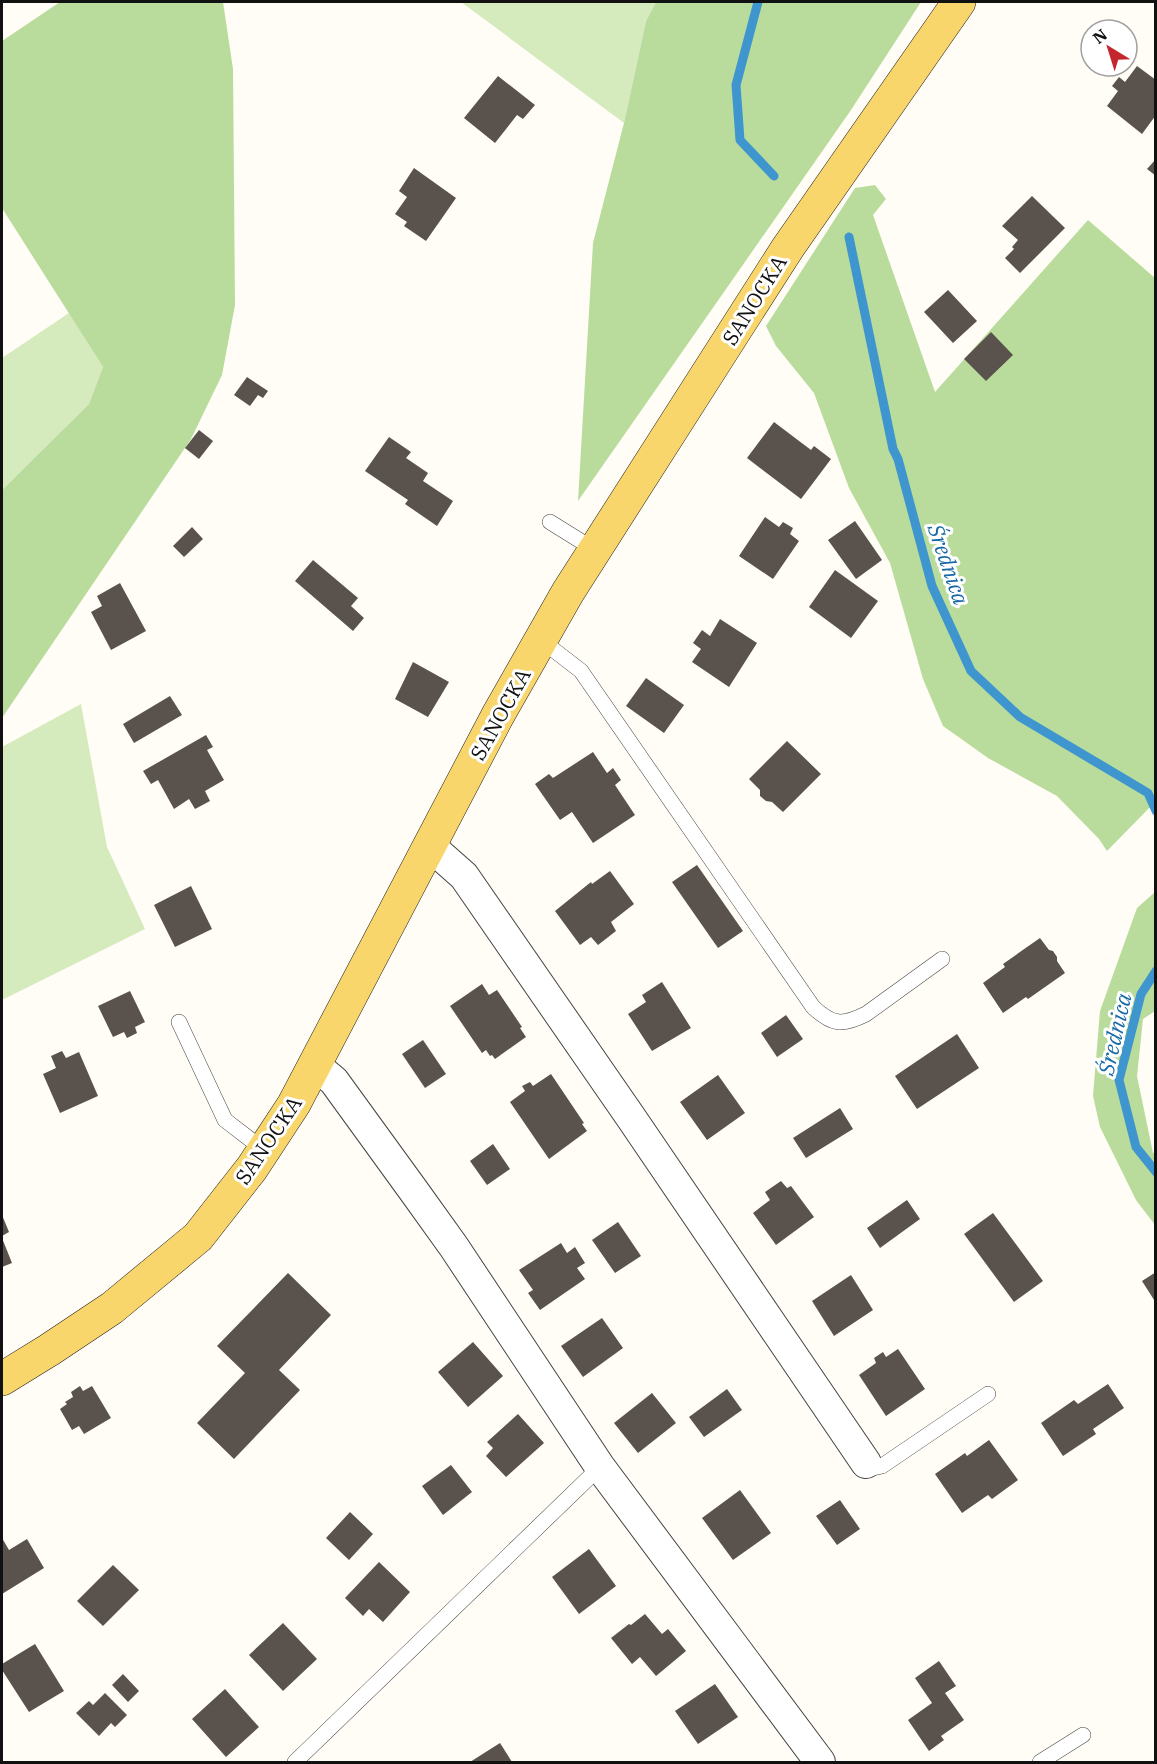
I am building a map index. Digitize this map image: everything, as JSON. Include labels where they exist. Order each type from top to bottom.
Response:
[{"type":"main road","name":"SANOCKA","points":[[2,1379],[112,1308],[198,1237],[252,1168],[294,1104],[498,714],[568,592],[786,249],[959,2]]},
{"type":"street","points":[[429,845],[464,876],[866,1463]]},
{"type":"street","points":[[315,1065],[334,1081],[454,1247],[600,1467],[820,1762]]},
{"type":"lane","points":[[550,522],[595,550]]},
{"type":"lane","points":[[541,640],[581,671],[813,1007],[824,1017],[837,1022],[852,1021],[866,1014],[942,959]]},
{"type":"lane","points":[[179,1022],[225,1120],[264,1150]]},
{"type":"lane","points":[[866,1463],[873,1468],[882,1466],[988,1394]]},
{"type":"lane","points":[[295,1762],[600,1467]]},
{"type":"lane","points":[[1040,1762],[1083,1735]]},
{"type":"green space","points":[[60,2],[223,2],[233,69],[235,305],[222,375],[191,439],[2,718],[2,490],[89,404],[103,367],[2,208],[2,41]]},
{"type":"green space","points":[[461,2],[656,2],[646,21],[624,123]]},
{"type":"green space","points":[[656,2],[921,2],[851,110],[578,501],[593,243],[624,123],[646,21]]},
{"type":"green space","points":[[875,185],[886,199],[873,215],[935,392],[1088,220],[1155,278],[1155,802],[1107,851],[1099,839],[1057,796],[988,758],[943,726],[923,679],[890,563],[849,488],[814,393],[776,346],[766,326],[855,188]]},
{"type":"green space","points":[[69,313],[103,367],[89,404],[2,490],[2,358]]},
{"type":"green space","points":[[81,704],[107,847],[145,929],[2,1000],[2,747]]},
{"type":"green space","points":[[1155,892],[1155,1011],[1143,1019],[1137,1076],[1153,1153],[1155,1153],[1155,1225],[1136,1200],[1100,1127],[1093,1096],[1100,1011],[1137,908]]},
{"type":"building","points":[[1139,67],[1156,80],[1156,115],[1142,134],[1107,106],[1118,91],[1112,86],[1118,78],[1125,82],[1128,78],[1139,78]]},
{"type":"building","points":[[498,76],[535,105],[523,119],[517,115],[495,143],[464,118]]},
{"type":"building","points":[[1156,159],[1156,176],[1147,169]]},
{"type":"building","points":[[414,168],[456,198],[426,241],[404,226],[407,222],[395,214],[407,197],[399,191]]},
{"type":"building","points":[[1032,196],[1065,228],[1020,273],[1005,258],[1014,249],[1012,247],[1018,240],[1002,226]]},
{"type":"building","points":[[948,290],[977,321],[953,343],[924,312]]},
{"type":"building","points":[[991,332],[1013,355],[986,381],[964,359]]},
{"type":"building","points":[[247,377],[268,391],[263,398],[258,395],[250,406],[234,395]]},
{"type":"building","points":[[774,422],[811,450],[814,446],[831,459],[801,499],[747,458]]},
{"type":"building","points":[[199,430],[213,441],[199,459],[185,448]]},
{"type":"building","points":[[389,437],[411,452],[406,458],[428,473],[423,481],[453,501],[437,526],[405,504],[408,500],[365,471]]},
{"type":"building","points":[[765,517],[779,527],[783,522],[793,528],[790,534],[799,541],[773,579],[739,556]]},
{"type":"building","points":[[855,521],[882,560],[856,579],[828,540]]},
{"type":"building","points":[[192,527],[203,539],[184,557],[173,546]]},
{"type":"building","points":[[313,560],[358,598],[351,606],[364,618],[353,631],[295,581]]},
{"type":"building","points":[[835,570],[878,601],[851,638],[809,607]]},
{"type":"building","points":[[120,583],[146,631],[111,650],[91,612],[102,606],[97,596]]},
{"type":"building","points":[[720,619],[757,643],[729,687],[692,662],[701,649],[693,643],[702,630],[710,636]]},
{"type":"building","points":[[413,662],[449,682],[428,717],[395,699]]},
{"type":"building","points":[[646,678],[684,705],[664,733],[626,706]]},
{"type":"building","points":[[170,696],[182,715],[134,743],[123,724]]},
{"type":"building","points":[[206,735],[213,747],[207,750],[224,780],[205,791],[210,801],[195,809],[189,799],[174,809],[158,780],[151,784],[143,771]]},
{"type":"building","points":[[787,741],[821,774],[783,812],[772,802],[760,796],[760,790],[749,779]]},
{"type":"building","points":[[593,752],[607,773],[613,768],[621,780],[615,785],[635,815],[593,843],[572,812],[560,820],[535,784],[549,774],[553,778]]},
{"type":"building","points":[[697,865],[743,931],[718,948],[672,882]]},
{"type":"building","points":[[610,871],[634,904],[611,922],[616,931],[598,945],[591,937],[580,945],[555,911],[591,882],[592,884]]},
{"type":"building","points":[[191,886],[212,929],[175,947],[154,905]]},
{"type":"building","points":[[1040,938],[1049,950],[1053,951],[1065,973],[1003,1013],[983,983],[1005,967],[1003,964]]},
{"type":"building","points":[[662,982],[691,1028],[652,1051],[628,1014],[646,1002],[642,995]]},
{"type":"building","points":[[482,984],[489,995],[497,990],[522,1027],[520,1028],[526,1037],[495,1059],[486,1050],[482,1053],[450,1006]]},
{"type":"building","points":[[130,991],[145,1022],[135,1027],[137,1033],[127,1038],[124,1032],[113,1037],[98,1006]]},
{"type":"building","points":[[786,1015],[803,1039],[777,1057],[761,1033]]},
{"type":"building","points":[[957,1034],[979,1068],[917,1109],[895,1076]]},
{"type":"building","points":[[423,1040],[446,1074],[425,1088],[402,1054]]},
{"type":"building","points":[[62,1051],[66,1058],[79,1052],[98,1096],[60,1113],[43,1074],[56,1068],[51,1056]]},
{"type":"building","points":[[551,1074],[587,1131],[549,1159],[510,1102],[525,1091],[522,1086],[530,1082],[533,1086]]},
{"type":"building","points":[[718,1075],[745,1113],[707,1140],[680,1102]]},
{"type":"building","points":[[840,1108],[853,1129],[806,1158],[793,1138]]},
{"type":"building","points":[[493,1144],[510,1169],[487,1185],[470,1161]]},
{"type":"building","points":[[781,1181],[787,1188],[791,1186],[814,1217],[776,1245],[753,1213],[770,1200],[765,1192]]},
{"type":"building","points":[[907,1200],[920,1219],[880,1248],[867,1228]]},
{"type":"building","points":[[993,1213],[1043,1281],[1014,1302],[964,1234]]},
{"type":"building","points":[[2,1215],[9,1232],[2,1236]]},
{"type":"building","points":[[618,1222],[641,1256],[615,1273],[592,1240]]},
{"type":"building","points":[[2,1238],[12,1263],[2,1267]]},
{"type":"building","points":[[561,1243],[567,1253],[575,1247],[585,1263],[577,1268],[585,1279],[540,1310],[528,1293],[533,1290],[519,1270]]},
{"type":"building","points":[[1156,1272],[1156,1303],[1142,1281]]},
{"type":"building","points":[[288,1273],[331,1315],[279,1370],[300,1390],[234,1459],[197,1423],[245,1373],[217,1346]]},
{"type":"building","points":[[851,1275],[873,1310],[834,1336],[812,1301]]},
{"type":"building","points":[[602,1318],[623,1348],[583,1377],[561,1346]]},
{"type":"building","points":[[473,1342],[503,1376],[468,1407],[438,1372]]},
{"type":"building","points":[[898,1349],[925,1389],[886,1416],[859,1375],[876,1363],[874,1358],[883,1352],[886,1357]]},
{"type":"building","points":[[1108,1384],[1124,1408],[1093,1429],[1096,1434],[1063,1456],[1041,1423],[1074,1400],[1078,1404]]},
{"type":"building","points":[[80,1386],[83,1391],[92,1386],[111,1418],[84,1434],[79,1426],[72,1430],[60,1409],[73,1397],[71,1392]]},
{"type":"building","points":[[727,1389],[742,1410],[704,1437],[689,1417]]},
{"type":"building","points":[[652,1393],[676,1423],[638,1453],[614,1423]]},
{"type":"building","points":[[518,1414],[544,1443],[506,1477],[486,1456],[493,1448],[487,1442]]},
{"type":"building","points":[[989,1440],[1018,1480],[992,1499],[988,1495],[962,1513],[935,1474],[965,1453],[967,1456]]},
{"type":"building","points":[[451,1465],[472,1492],[443,1515],[422,1486]]},
{"type":"building","points":[[740,1490],[771,1533],[733,1560],[702,1518]]},
{"type":"building","points":[[840,1500],[860,1529],[837,1545],[816,1516]]},
{"type":"building","points":[[350,1512],[373,1534],[349,1560],[326,1538]]},
{"type":"building","points":[[2,1538],[9,1550],[27,1539],[44,1568],[2,1594]]},
{"type":"building","points":[[589,1549],[616,1586],[579,1614],[552,1577]]},
{"type":"building","points":[[379,1562],[410,1592],[383,1622],[369,1609],[363,1616],[345,1598]]},
{"type":"building","points":[[113,1565],[139,1590],[103,1626],[77,1601]]},
{"type":"building","points":[[645,1614],[662,1634],[668,1629],[686,1651],[656,1676],[640,1657],[632,1664],[611,1638]]},
{"type":"building","points":[[283,1623],[317,1659],[283,1691],[249,1655]]},
{"type":"building","points":[[35,1644],[64,1691],[29,1712],[2,1670],[2,1664]]},
{"type":"building","points":[[939,1661],[956,1686],[945,1693],[964,1720],[941,1736],[944,1740],[929,1751],[908,1720],[932,1703],[915,1678]]},
{"type":"building","points":[[123,1674],[139,1691],[128,1702],[112,1685]]},
{"type":"building","points":[[715,1684],[738,1717],[698,1744],[675,1711]]},
{"type":"building","points":[[225,1689],[259,1727],[226,1757],[192,1719]]},
{"type":"building","points":[[105,1693],[127,1715],[115,1727],[111,1723],[99,1736],[76,1713],[89,1701],[93,1705]]},
{"type":"building","points":[[500,1743],[512,1762],[470,1762]]},
{"type":"waterway","name":"Średnica","points":[[758,2],[736,85],[740,140],[774,176]]},
{"type":"waterway","name":"Średnica","points":[[849,237],[893,449],[898,459],[932,586],[971,671],[1020,717],[1148,793],[1156,811]]},
{"type":"waterway","name":"Średnica","points":[[1156,971],[1141,994],[1119,1080],[1136,1147],[1156,1172]]}]
